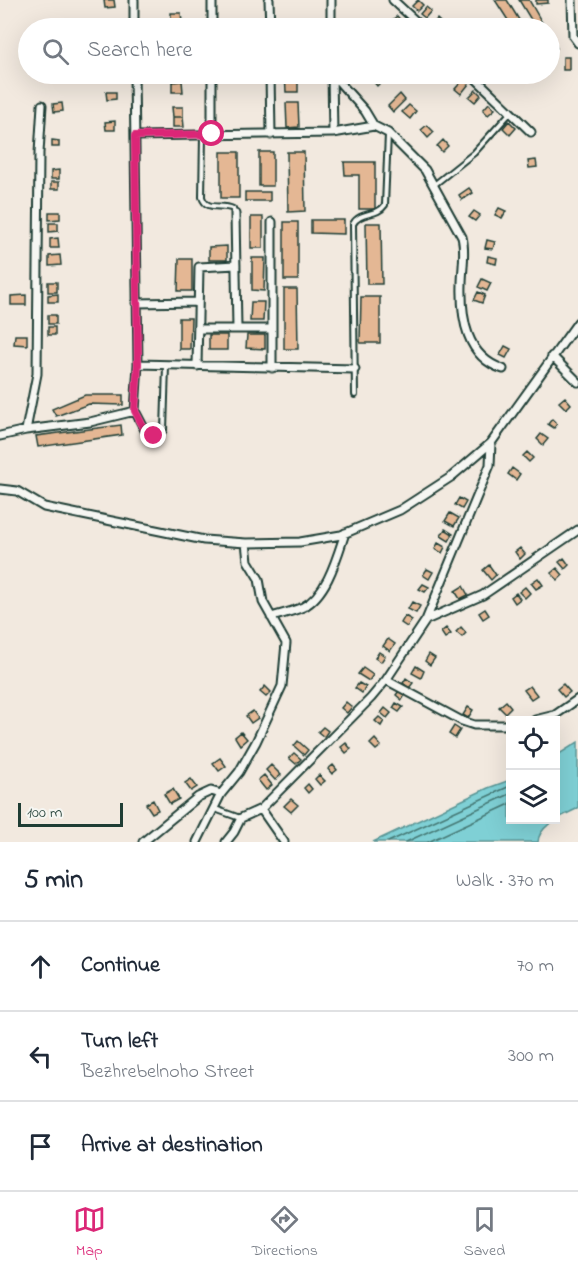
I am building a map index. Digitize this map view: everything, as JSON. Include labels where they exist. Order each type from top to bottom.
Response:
[{"type":"street","points":[[134,0],[134,18]]},
{"type":"street","points":[[212,18],[213,0]]},
{"type":"street","points":[[269,0],[270,18]]},
{"type":"street","points":[[331,0],[331,18]]},
{"type":"street","points":[[393,0],[412,18]]},
{"type":"street","points":[[572,0],[573,36],[578,44]]},
{"type":"street","points":[[134,84],[138,364],[135,411],[146,432],[159,435]]},
{"type":"street","points":[[212,84],[212,134]]},
{"type":"street","points":[[270,84],[271,135]]},
{"type":"street","points":[[332,84],[333,132]]},
{"type":"street","points":[[341,84],[365,111],[374,126],[388,133],[425,170],[462,237],[464,245],[462,286],[464,321],[472,345],[482,357],[494,366],[503,369]]},
{"type":"street","points":[[482,84],[531,132]]},
{"type":"street","points":[[26,430],[37,374],[39,153],[42,105]]},
{"type":"street","points":[[135,136],[271,135],[333,132],[374,126]]},
{"type":"street","points":[[235,214],[237,329]]},
{"type":"street","points":[[272,222],[272,368]]},
{"type":"street","points":[[196,366],[199,267],[236,265]]},
{"type":"street","points":[[136,303],[198,302]]},
{"type":"street","points":[[0,489],[16,491],[44,507],[204,540],[246,543],[300,542],[345,533],[400,510],[451,477],[491,443],[578,322]]},
{"type":"street","points":[[198,328],[272,329]]},
{"type":"street","points":[[552,356],[578,382]]},
{"type":"street","points":[[138,364],[355,369]]},
{"type":"street","points":[[0,436],[26,430],[90,422],[135,411]]},
{"type":"street","points":[[226,842],[241,818],[261,809],[371,698],[386,680],[426,620],[490,465],[491,443]]},
{"type":"street","points":[[426,620],[483,596],[578,530]]},
{"type":"street","points":[[272,617],[305,606],[314,597],[331,575],[345,533]]},
{"type":"street","points":[[197,842],[221,794],[244,762],[282,686],[286,644],[263,602],[259,579],[248,561],[246,543]]},
{"type":"street","points":[[386,680],[468,723],[488,726],[506,725]]},
{"type":"street","points":[[551,716],[578,699]]},
{"type":"street","points":[[143,842],[198,797],[211,791],[221,794]]},
{"type":"street","points":[[261,809],[284,842]]},
{"type":"lane","points":[[434,186],[474,153],[511,112]]},
{"type":"lane","points":[[355,395],[353,224],[360,216],[380,212],[385,205],[388,133]]},
{"type":"lane","points":[[203,134],[202,197],[204,203],[208,206],[228,207],[233,209],[235,214]]},
{"type":"lane","points":[[159,435],[164,430],[166,366]]},
{"type":"lane","points":[[215,809],[241,818]]},
{"type":"water","points":[[578,742],[578,808],[560,818],[560,753]]},
{"type":"water","points":[[506,781],[506,824],[549,824],[539,836],[538,842],[373,842]]},
{"type":"building","points":[[104,0],[114,0],[115,7],[105,8]]},
{"type":"building","points":[[418,0],[423,5],[417,11],[412,6]]},
{"type":"building","points":[[495,0],[507,0],[518,18],[507,18]]},
{"type":"building","points":[[519,0],[529,0],[539,18],[530,18]]},
{"type":"building","points":[[536,0],[548,0],[548,3],[536,4]]},
{"type":"building","points":[[426,7],[431,11],[425,18],[420,14]]},
{"type":"building","points":[[171,13],[181,13],[182,18],[171,18]]},
{"type":"building","points":[[563,57],[569,57],[569,70],[563,70]]},
{"type":"building","points":[[172,84],[182,84],[183,92],[172,92]]},
{"type":"building","points":[[286,84],[298,84],[298,92],[286,92]]},
{"type":"building","points":[[459,84],[469,84],[461,94],[455,89]]},
{"type":"building","points":[[476,90],[481,95],[475,102],[469,97]]},
{"type":"building","points":[[106,92],[116,92],[116,99],[107,100]]},
{"type":"building","points":[[400,94],[405,100],[393,112],[388,106]]},
{"type":"building","points":[[62,103],[63,111],[54,112],[53,104]]},
{"type":"building","points":[[286,103],[298,103],[299,127],[287,128]]},
{"type":"building","points":[[489,103],[495,109],[488,115],[483,110]]},
{"type":"building","points":[[409,105],[416,111],[410,119],[402,112]]},
{"type":"building","points":[[172,107],[183,107],[183,117],[173,117]]},
{"type":"building","points":[[173,117],[183,117],[184,127],[173,127]]},
{"type":"building","points":[[115,121],[115,130],[106,130],[105,122]]},
{"type":"building","points":[[509,121],[516,128],[510,135],[503,128]]},
{"type":"building","points":[[427,125],[434,132],[428,138],[421,130]]},
{"type":"building","points":[[52,140],[59,141],[59,147],[52,147]]},
{"type":"building","points":[[443,140],[448,146],[442,152],[437,146]]},
{"type":"building","points":[[221,152],[239,152],[239,198],[221,198]]},
{"type":"building","points":[[259,152],[273,152],[273,186],[259,186]]},
{"type":"building","points":[[287,152],[304,152],[305,211],[288,212]]},
{"type":"building","points":[[536,160],[537,167],[529,168],[528,161]]},
{"type":"building","points":[[344,162],[375,162],[375,209],[359,209],[359,175],[345,175]]},
{"type":"building","points":[[59,170],[59,179],[51,179],[51,171]]},
{"type":"building","points":[[51,182],[59,182],[59,189],[51,189]]},
{"type":"building","points":[[469,188],[473,193],[462,200],[459,195]]},
{"type":"building","points":[[245,192],[270,192],[270,201],[245,201]]},
{"type":"building","points":[[499,208],[506,211],[502,218],[495,215]]},
{"type":"building","points":[[474,211],[480,215],[475,221],[469,217]]},
{"type":"building","points":[[49,212],[60,212],[60,219],[49,220]]},
{"type":"building","points":[[251,217],[263,217],[263,248],[251,248]]},
{"type":"building","points":[[311,220],[344,220],[344,234],[311,233]]},
{"type":"building","points":[[284,222],[298,222],[298,280],[284,280]]},
{"type":"building","points":[[49,223],[58,223],[58,231],[49,232]]},
{"type":"building","points":[[366,223],[381,223],[382,284],[367,284]]},
{"type":"building","points":[[58,238],[59,248],[50,248],[50,239]]},
{"type":"building","points":[[487,240],[495,242],[493,249],[485,248]]},
{"type":"building","points":[[227,246],[227,260],[209,260],[209,247]]},
{"type":"building","points":[[60,255],[61,265],[49,266],[49,256]]},
{"type":"building","points":[[488,256],[497,258],[496,264],[487,262]]},
{"type":"building","points":[[252,258],[265,258],[264,291],[252,290]]},
{"type":"building","points":[[179,259],[192,259],[192,291],[178,291]]},
{"type":"building","points":[[482,279],[491,283],[487,291],[478,287]]},
{"type":"building","points":[[48,282],[57,282],[57,292],[48,292]]},
{"type":"building","points":[[284,289],[297,289],[298,349],[284,349]]},
{"type":"building","points":[[478,292],[485,295],[482,303],[474,300]]},
{"type":"building","points":[[58,294],[58,302],[48,302],[48,295]]},
{"type":"building","points":[[26,295],[26,305],[11,305],[11,296]]},
{"type":"building","points":[[361,297],[380,297],[380,343],[360,343]]},
{"type":"building","points":[[251,302],[264,302],[263,321],[250,321]]},
{"type":"building","points":[[48,315],[56,315],[56,324],[48,324]]},
{"type":"building","points":[[179,318],[191,318],[190,349],[179,349]]},
{"type":"building","points":[[48,327],[55,327],[55,335],[48,335]]},
{"type":"building","points":[[15,335],[27,335],[27,345],[14,344]]},
{"type":"building","points":[[209,335],[227,335],[227,350],[209,350]]},
{"type":"building","points":[[247,335],[265,335],[265,349],[246,348]]},
{"type":"building","points":[[505,346],[511,349],[506,358],[500,355]]},
{"type":"building","points":[[85,395],[123,395],[123,405],[89,404],[56,416],[52,409]]},
{"type":"building","points":[[565,397],[571,404],[566,409],[559,402]]},
{"type":"building","points":[[552,419],[557,424],[554,428],[548,424]]},
{"type":"building","points":[[121,425],[122,435],[38,447],[36,436]]},
{"type":"building","points":[[541,434],[548,439],[543,445],[537,439]]},
{"type":"building","points":[[527,452],[533,458],[529,462],[523,456]]},
{"type":"building","points":[[512,468],[520,474],[516,480],[508,474]]},
{"type":"building","points":[[459,498],[466,502],[462,509],[455,505]]},
{"type":"building","points":[[450,513],[459,518],[454,526],[445,521]]},
{"type":"building","points":[[445,529],[453,534],[449,541],[441,536]]},
{"type":"building","points":[[438,543],[445,547],[442,553],[435,549]]},
{"type":"building","points":[[520,548],[525,554],[520,559],[515,552]]},
{"type":"building","points":[[564,558],[569,565],[565,569],[559,562]]},
{"type":"building","points":[[489,565],[496,575],[491,580],[483,570]]},
{"type":"building","points":[[557,568],[563,575],[558,580],[551,573]]},
{"type":"building","points":[[427,569],[433,572],[429,579],[423,575]]},
{"type":"building","points":[[538,578],[543,585],[536,589],[531,583]]},
{"type":"building","points":[[423,584],[429,587],[425,592],[419,589]]},
{"type":"building","points":[[463,586],[468,595],[460,599],[455,591]]},
{"type":"building","points":[[525,587],[530,593],[525,598],[519,592]]},
{"type":"building","points":[[516,593],[520,599],[515,603],[511,597]]},
{"type":"building","points":[[412,602],[420,606],[416,613],[408,609]]},
{"type":"building","points":[[485,609],[489,615],[483,619],[479,613]]},
{"type":"building","points":[[405,616],[412,620],[407,627],[401,623]]},
{"type":"building","points":[[461,627],[466,633],[462,637],[456,632]]},
{"type":"building","points":[[446,628],[451,634],[445,638],[441,632]]},
{"type":"building","points":[[388,639],[395,644],[390,651],[383,646]]},
{"type":"building","points":[[379,652],[385,656],[381,662],[375,658]]},
{"type":"building","points":[[429,654],[435,658],[430,665],[425,661]]},
{"type":"building","points":[[416,666],[424,671],[421,678],[412,673]]},
{"type":"building","points":[[363,668],[373,675],[369,681],[358,674]]},
{"type":"building","points":[[406,678],[413,683],[409,688],[403,683]]},
{"type":"building","points":[[359,683],[366,687],[362,693],[355,688]]},
{"type":"building","points":[[563,684],[570,692],[564,697],[557,689]]},
{"type":"building","points":[[265,686],[271,692],[266,697],[260,692]]},
{"type":"building","points":[[530,686],[537,695],[531,699],[524,690]]},
{"type":"building","points":[[399,691],[405,695],[402,700],[396,695]]},
{"type":"building","points":[[506,701],[511,707],[505,713],[499,707]]},
{"type":"building","points":[[346,702],[352,707],[347,713],[341,708]]},
{"type":"building","points":[[396,703],[403,707],[399,712],[393,708]]},
{"type":"building","points":[[468,707],[473,710],[468,718],[463,715]]},
{"type":"building","points":[[385,708],[391,713],[387,718],[381,713]]},
{"type":"building","points":[[253,711],[258,718],[251,723],[246,716]]},
{"type":"building","points":[[379,717],[384,721],[381,726],[375,721]]},
{"type":"building","points":[[454,726],[460,730],[455,738],[449,734]]},
{"type":"building","points":[[323,727],[328,731],[324,737],[318,732]]},
{"type":"building","points":[[241,732],[247,739],[240,745],[235,737]]},
{"type":"building","points":[[375,739],[381,746],[376,750],[370,744]]},
{"type":"building","points":[[298,741],[308,750],[304,755],[294,746]]},
{"type":"building","points":[[346,743],[351,749],[346,753],[341,747]]},
{"type":"building","points":[[294,753],[301,759],[296,764],[289,758]]},
{"type":"building","points":[[220,758],[226,766],[219,771],[213,763]]},
{"type":"building","points":[[271,765],[281,775],[275,780],[266,770]]},
{"type":"building","points":[[333,765],[337,770],[332,774],[328,769]]},
{"type":"building","points":[[264,775],[272,785],[266,790],[258,780]]},
{"type":"building","points":[[319,775],[325,781],[320,785],[315,779]]},
{"type":"building","points":[[191,779],[197,787],[191,791],[185,783]]},
{"type":"building","points":[[308,784],[312,789],[308,793],[304,788]]},
{"type":"building","points":[[173,789],[179,799],[170,804],[164,794]]},
{"type":"building","points":[[291,799],[298,805],[291,812],[284,806]]},
{"type":"building","points":[[153,800],[158,810],[152,813],[146,804]]},
{"type":"route","points":[[154,436],[146,432],[135,411],[138,364],[135,136],[212,134]]}]
